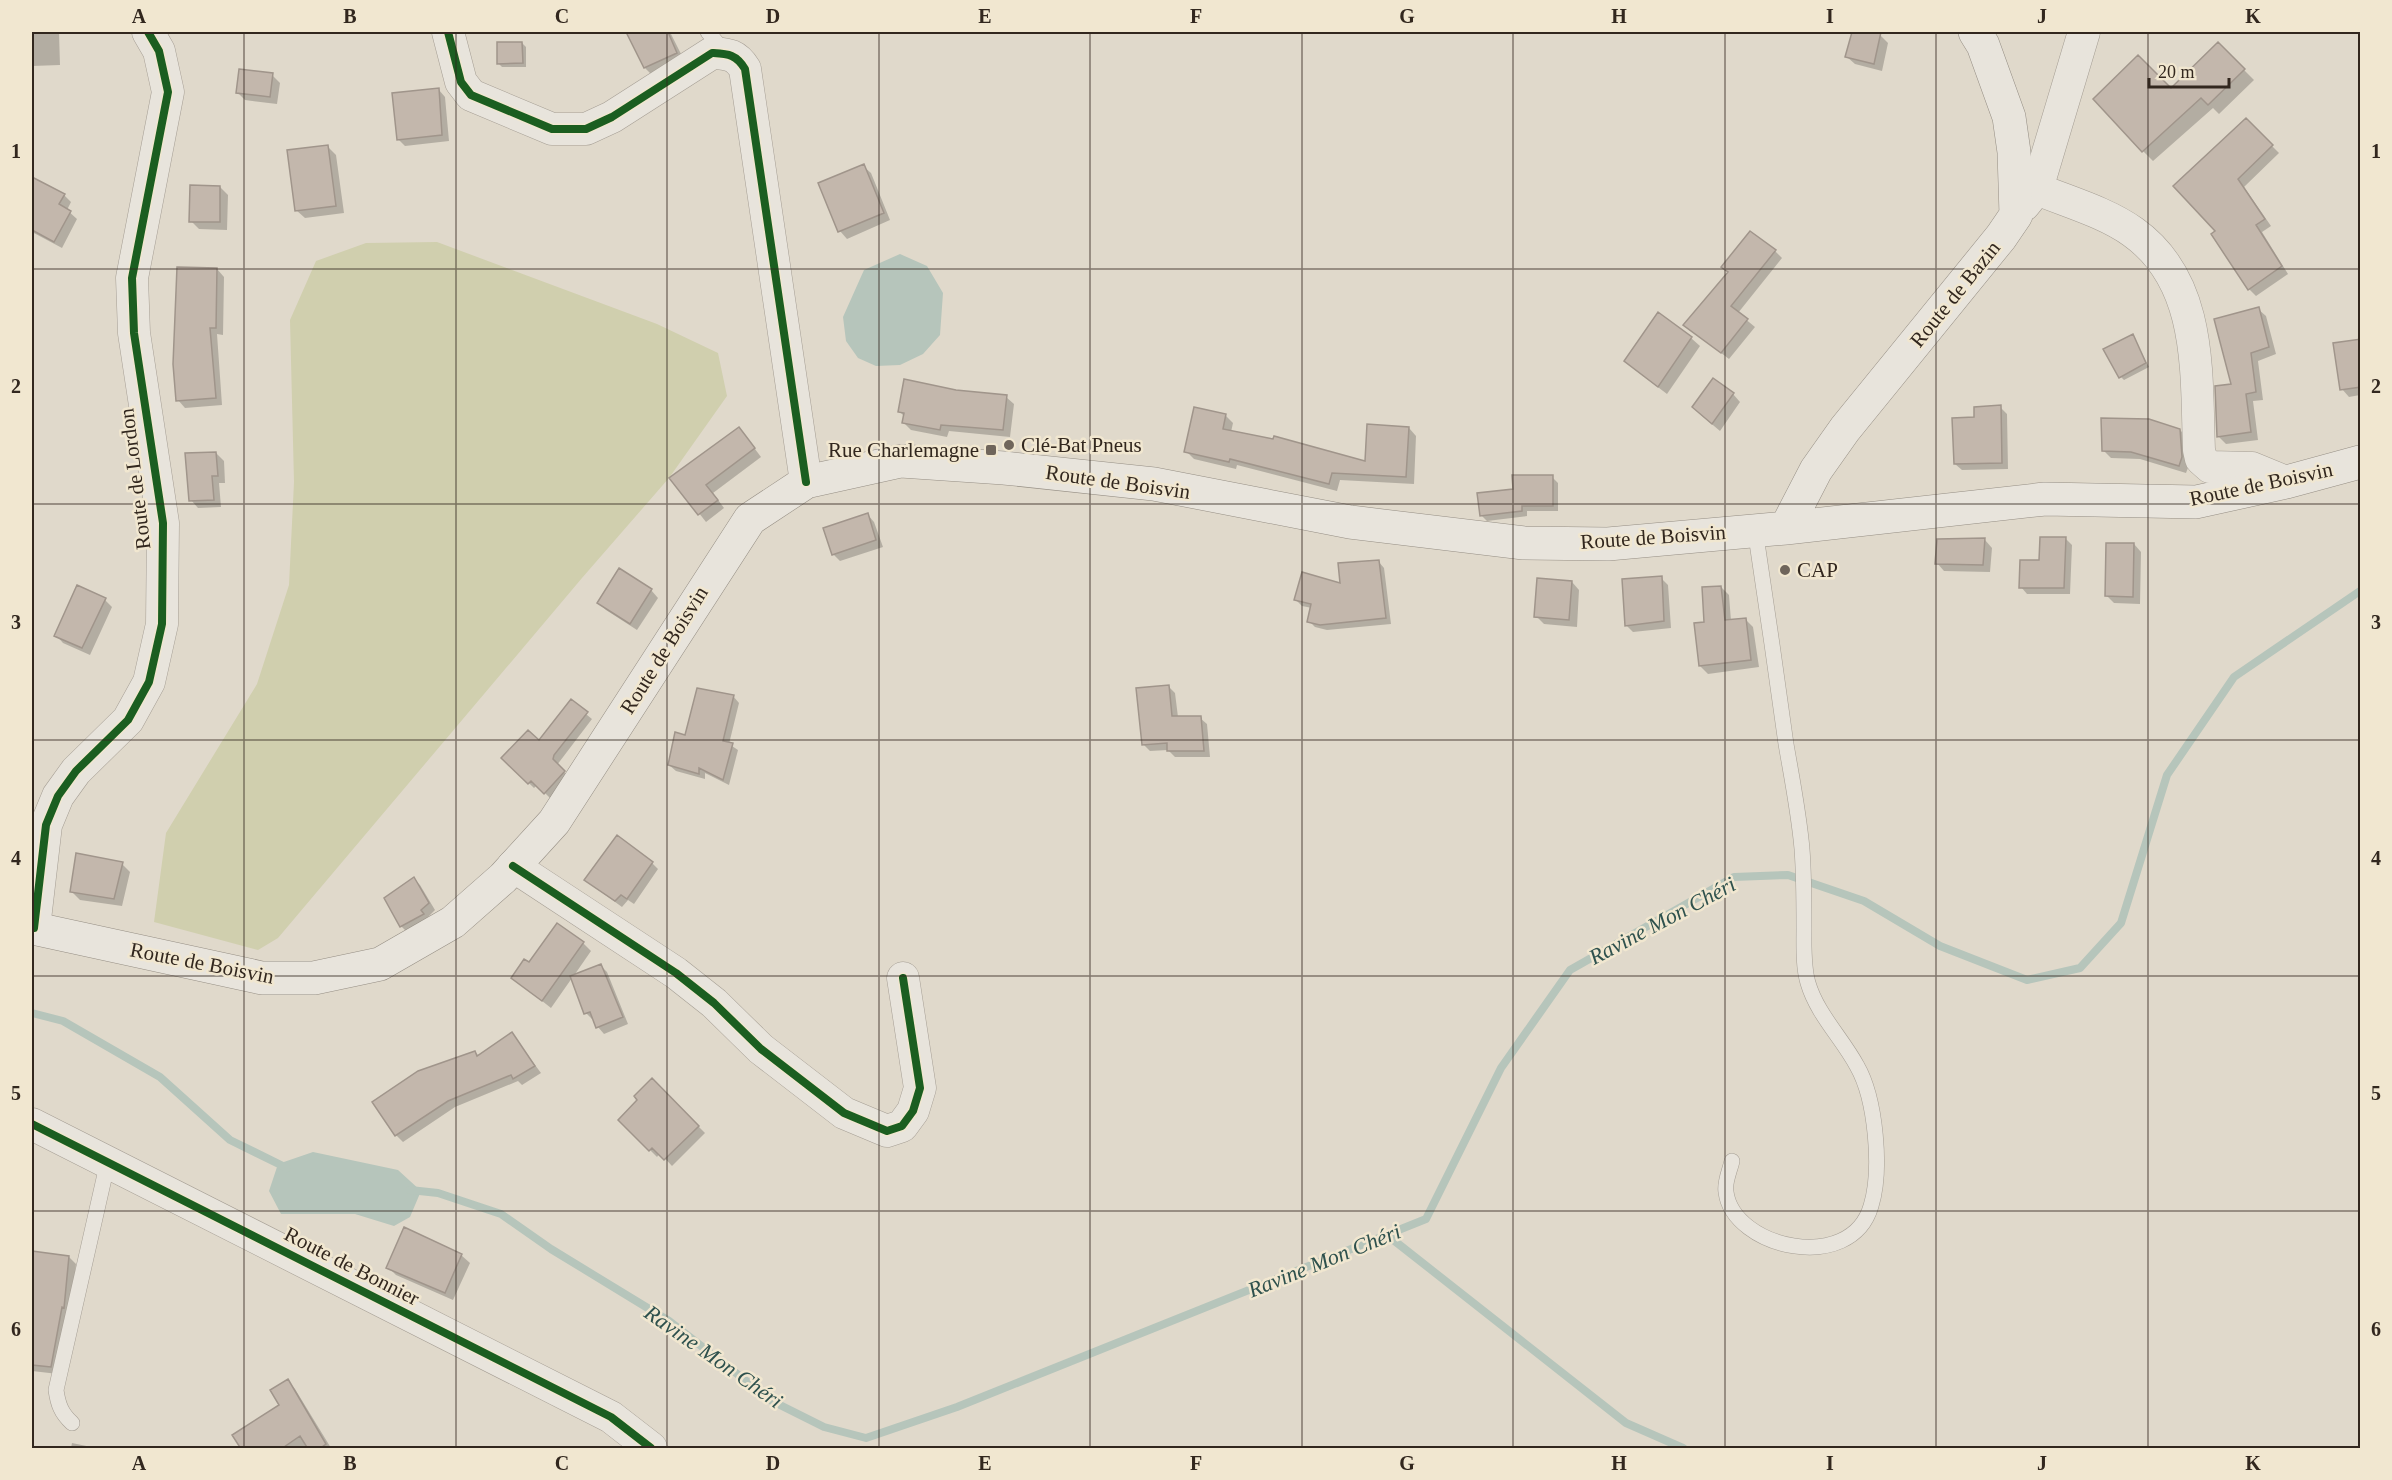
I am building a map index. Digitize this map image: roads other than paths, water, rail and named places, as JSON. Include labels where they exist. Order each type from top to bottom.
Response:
[{"type":"main road","points":[[1975,32],[1983,45],[2009,117],[2014,152],[2016,215]]},
{"type":"main road","name":"Route de Bazin","points":[[1770,528],[1845,429],[2001,237],[2016,215]]},
{"type":"main road","name":"Route de Boisvin","points":[[33,928],[262,978],[314,978],[380,964],[453,922],[503,878],[554,822],[750,519],[806,482],[901,460],[1154,484],[1350,522],[1524,543],[1608,544],[2045,499],[2196,502],[2361,462]]},
{"type":"street","name":"Route de Lordon","points":[[33,928],[46,825],[58,796],[76,771],[128,720],[149,682],[162,624],[163,523],[134,333],[132,278],[168,92],[159,51],[148,32]]},
{"type":"street","points":[[448,32],[461,82],[471,95],[552,129],[586,129],[612,117],[712,53],[717,43],[739,59],[745,69],[806,482]]},
{"type":"street","points":[[2016,215],[2037,189],[2084,32]]},
{"type":"street","points":[[2037,189],[2132,231],[2156,252],[2177,286],[2188,311],[2195,343],[2201,459],[2210,467],[2252,468],[2286,482]]},
{"type":"street","points":[[513,866],[676,973],[714,1003],[761,1049],[844,1113],[887,1131],[902,1126],[913,1111],[920,1088],[903,978]]},
{"type":"street","name":"Route de Bonnier","points":[[32,1124],[611,1417],[651,1449]]},
{"type":"lane","points":[[1732,1161],[1725,1190],[1728,1204],[1755,1232],[1772,1241],[1803,1247],[1834,1246],[1858,1231],[1872,1205],[1875,1181],[1875,1126],[1869,1096],[1859,1068],[1820,1011],[1808,982],[1804,956],[1802,848],[1770,528]]},
{"type":"lane","points":[[72,1423],[61,1410],[56,1390],[108,1161]]},
{"type":"waterway","name":"Ravine Mon Chéri","points":[[410,1190],[438,1193],[501,1214],[551,1249],[669,1321],[772,1401],[824,1427],[866,1438],[957,1407],[1426,1219],[1501,1068],[1570,970],[1734,877],[1788,875],[1864,901],[1940,946],[2027,980],[2080,968],[2121,923],[2167,775],[2234,677],[2360,591]]},
{"type":"waterway","name":"Ravine Mon Chéri","points":[[32,1013],[63,1021],[160,1077],[230,1140],[287,1168]]},
{"type":"waterway","points":[[1387,1235],[1626,1423],[1683,1448]]},
{"type":"place","name":"Clé-Bat Pneus","points":[[1009,445]]},
{"type":"place","name":"Rue Charlemagne","points":[[991,450]]},
{"type":"place","name":"CAP","points":[[1785,570]]}]
